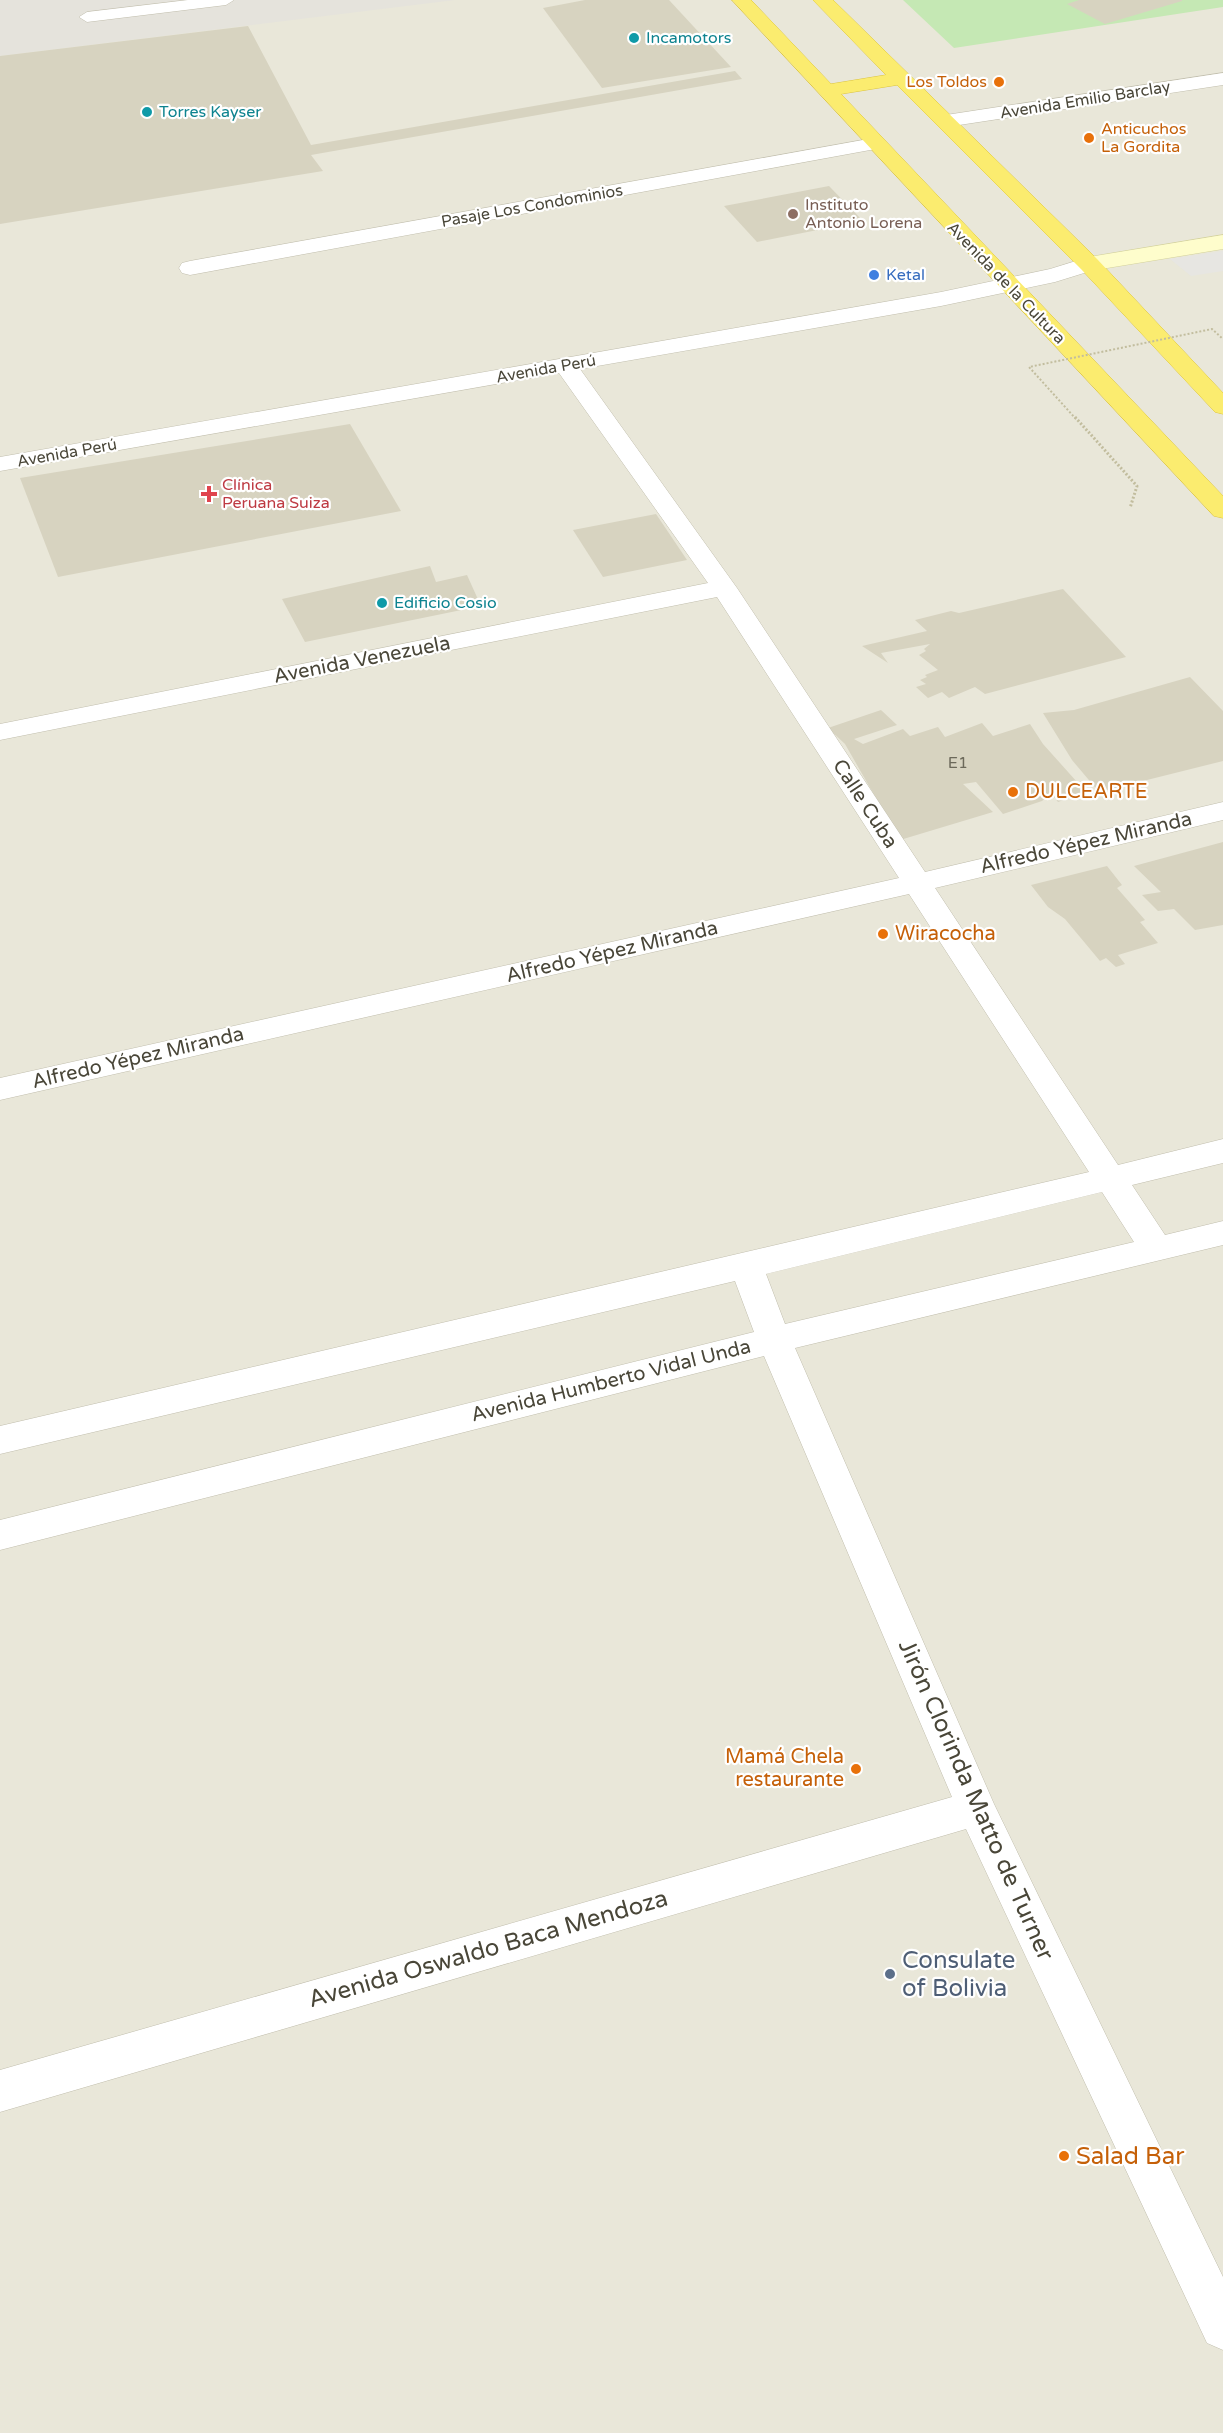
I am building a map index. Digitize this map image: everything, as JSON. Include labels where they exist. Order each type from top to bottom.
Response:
[{"type":"highway","name":"Avenida de la Cultura","points":[[741,0],[874,144],[1223,511]]},
{"type":"highway","points":[[822,0],[1089,264],[1223,408]]},
{"type":"highway","points":[[826,92],[902,78]]},
{"type":"street","name":"Avenida Emilio Barclay","points":[[946,121],[1223,79]]},
{"type":"street","name":"Pasaje Los Condominios","points":[[190,268],[874,144]]},
{"type":"street","points":[[1089,264],[1223,242]]},
{"type":"street","name":"Avenida Perú","points":[[0,464],[566,366],[1008,285],[1089,264]]},
{"type":"street","name":"Calle Cuba","points":[[566,366],[724,588],[1156,1248]]},
{"type":"street","name":"Avenida Venezuela","points":[[0,732],[724,588]]},
{"type":"street","name":"Alfredo Yépez Miranda","points":[[0,1089],[917,883],[1223,811]]},
{"type":"street","points":[[0,1440],[746,1266],[1223,1151]]},
{"type":"street","name":"Avenida Humberto Vidal Unda","points":[[0,1535],[774,1340],[1223,1233]]},
{"type":"street","name":"Jirón Clorinda Matto de Turner","points":[[746,1266],[774,1340],[976,1808],[1223,2327]]},
{"type":"street","name":"Avenida Oswaldo Baca Mendoza","points":[[0,2091],[976,1808]]},
{"type":"lane","points":[[87,17],[226,0]]},
{"type":"path","points":[[1130,508],[1137,486],[1029,367],[1212,329],[1223,339]]},
{"type":"shaded area","points":[[0,0],[1223,0],[1223,2433],[0,2433]]},
{"type":"shaded area","points":[[0,0],[455,0],[0,56]]},
{"type":"shaded area","points":[[1223,251],[1223,271],[1191,276],[1170,259]]},
{"type":"green space","points":[[903,0],[1223,0],[1223,7],[954,48]]},
{"type":"building","name":"Incamotors","points":[[585,0],[669,0],[731,67],[602,88],[543,8]]},
{"type":"building","points":[[1079,0],[1182,1],[1105,24],[1067,4]]},
{"type":"building","name":"Torres Kayser","points":[[248,26],[311,145],[735,71],[742,79],[311,155],[323,171],[0,224],[0,56]]},
{"type":"building","name":"Instituto Antonio Lorena","points":[[829,186],[863,221],[757,242],[724,206]]},
{"type":"building","name":"Clínica Peruana Suiza","points":[[350,424],[401,511],[58,577],[20,478]]},
{"type":"building","points":[[656,514],[687,560],[603,577],[573,530]]},
{"type":"building","name":"Edificio Cosio","points":[[430,566],[436,582],[467,575],[481,606],[305,642],[282,599]]},
{"type":"building","points":[[1063,589],[1126,657],[985,694],[975,687],[949,698],[942,692],[928,698],[916,687],[926,684],[920,680],[927,677],[925,675],[938,670],[919,655],[926,651],[924,649],[930,644],[881,653],[888,663],[862,646],[927,631],[915,620],[951,611],[959,613]]},
{"type":"building","points":[[1190,677],[1223,711],[1223,761],[1099,792],[1072,760],[1043,713],[1074,710]]},
{"type":"building","points":[[881,710],[897,725],[854,739],[863,744],[903,729],[910,736],[938,727],[945,737],[982,723],[993,736],[1030,724],[1043,744],[1086,792],[1058,802],[1051,793],[1042,801],[1003,814],[976,782],[963,784],[993,812],[900,840],[845,744],[828,728]]},
{"type":"building","points":[[1223,842],[1223,925],[1195,930],[1174,909],[1158,911],[1142,895],[1161,892],[1134,866]]},
{"type":"building","points":[[1107,866],[1122,885],[1117,888],[1145,920],[1140,922],[1158,943],[1118,955],[1125,964],[1116,967],[1106,958],[1100,961],[1065,919],[1048,907],[1031,885]]},
{"type":"place","name":"Incamotors","points":[[634,38]]},
{"type":"place","name":"Los Toldos","points":[[999,82]]},
{"type":"place","name":"Torres Kayser","points":[[147,112]]},
{"type":"place","name":"Anticuchos La Gordita","points":[[1089,138]]},
{"type":"place","name":"Instituto Antonio Lorena","points":[[793,214]]},
{"type":"place","name":"Ketal","points":[[874,275]]},
{"type":"place","name":"Clínica Peruana Suiza","points":[[209,494]]},
{"type":"place","name":"Edificio Cosio","points":[[382,603]]},
{"type":"place","name":"DULCEARTE","points":[[1013,792]]},
{"type":"place","name":"Wiracocha","points":[[883,934]]},
{"type":"place","name":"Mamá Chela restaurante","points":[[856,1769]]},
{"type":"place","name":"Consulate of Bolivia","points":[[890,1974]]},
{"type":"place","name":"Salad Bar","points":[[1064,2156]]}]
